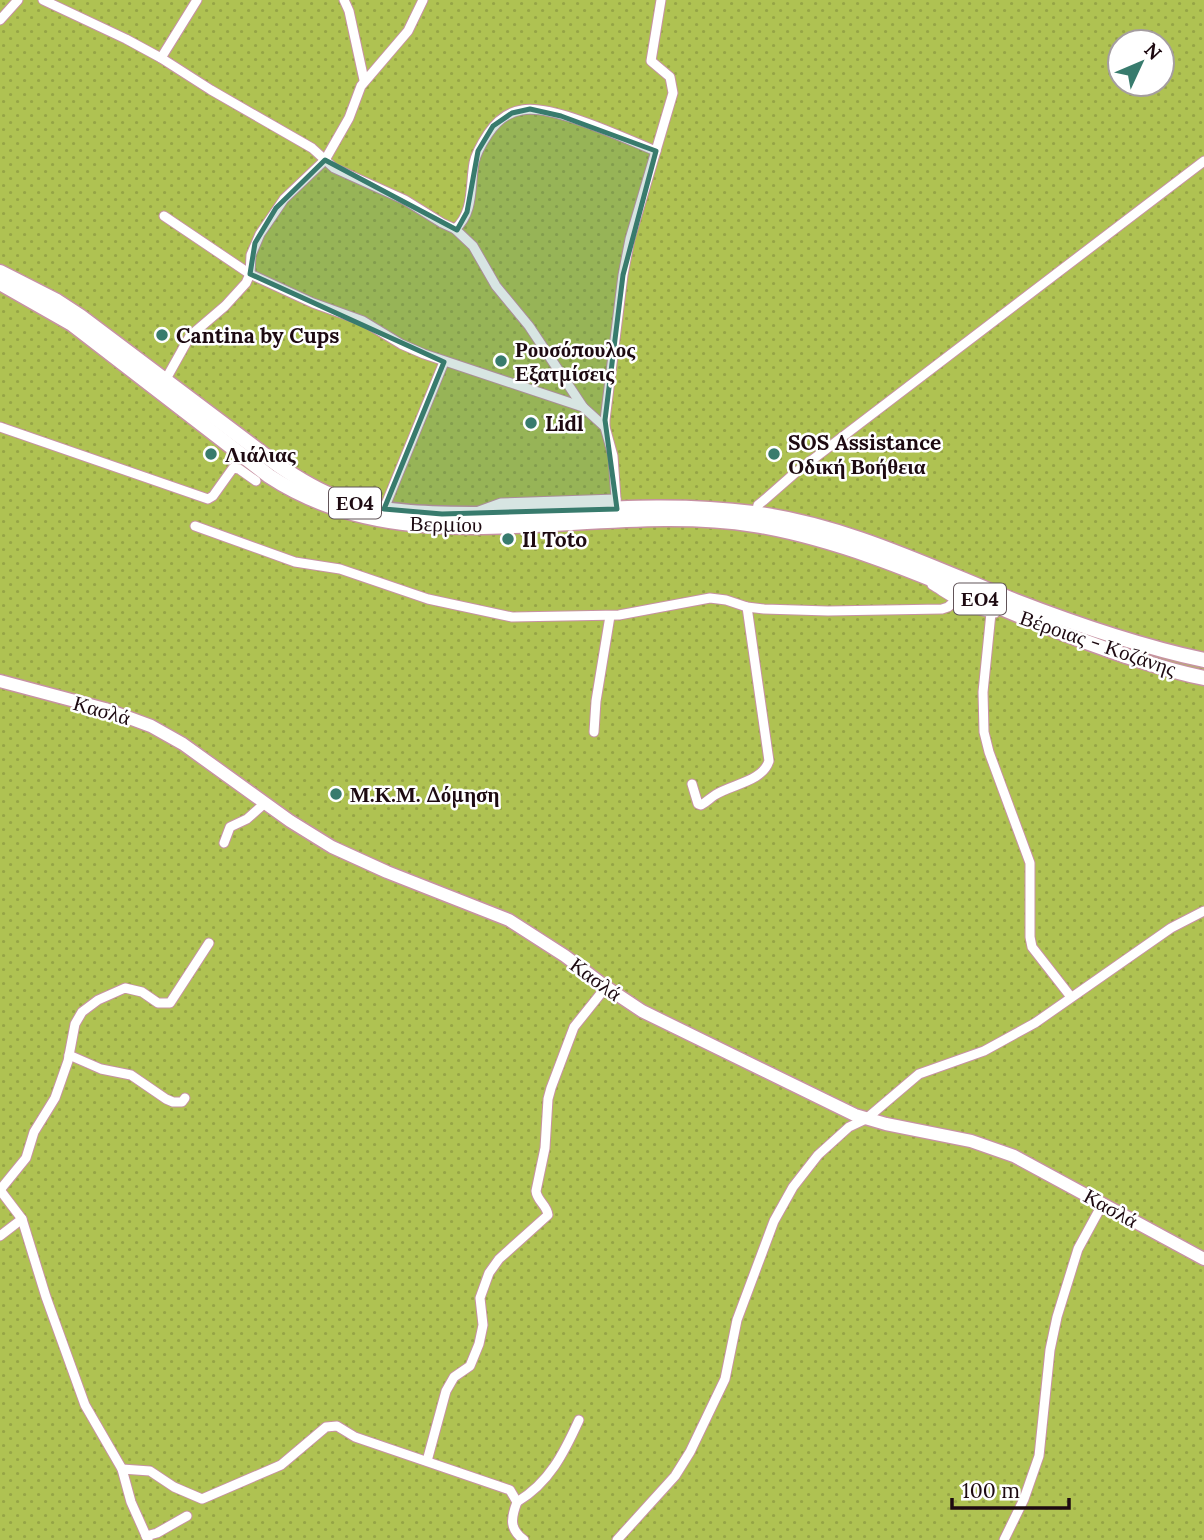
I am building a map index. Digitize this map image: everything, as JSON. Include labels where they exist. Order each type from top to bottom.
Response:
[{"type":"main road","name":"Βερμίου","points":[[0,272],[80,316],[249,444],[311,486],[339,498],[384,509],[442,514],[617,509],[680,518],[755,519]]},
{"type":"main road","name":"Βερμίου","points":[[0,283],[72,324],[269,476],[299,495],[333,509],[368,519],[402,524],[473,526],[617,509]]},
{"type":"main road","name":"Βέροιας - Κοζάνης","points":[[755,519],[902,569],[1135,659],[1204,677]]},
{"type":"main road","name":"Βέροιας - Κοζάνης","points":[[755,519],[797,521],[851,536],[1050,613],[1138,643],[1204,660]]},
{"type":"street","points":[[0,20],[18,0]]},
{"type":"street","points":[[43,0],[161,58],[312,148],[334,168],[405,200],[456,229],[473,246],[496,286],[529,326],[583,407],[605,427]]},
{"type":"street","points":[[161,58],[197,0]]},
{"type":"street","points":[[344,0],[349,11],[364,80]]},
{"type":"street","points":[[166,379],[190,336],[232,299],[250,274],[255,243],[276,208],[325,160],[349,118],[364,80],[408,32],[423,0]]},
{"type":"street","points":[[617,509],[613,456],[605,427],[623,275],[630,239],[673,93],[670,77],[651,61],[661,0]]},
{"type":"street","points":[[456,229],[467,212],[474,160],[481,145],[493,126],[512,113],[530,109],[561,116],[656,151]]},
{"type":"street","points":[[755,519],[758,505],[795,473],[1204,161]]},
{"type":"street","points":[[164,216],[250,274],[313,303],[363,321],[401,344],[444,362],[583,407]]},
{"type":"street","points":[[384,509],[444,362]]},
{"type":"street","points":[[0,427],[208,499],[233,468],[256,481]]},
{"type":"street","points":[[195,526],[285,559],[340,569],[443,603],[512,617],[638,613],[710,598],[747,607],[828,611],[942,609],[955,600]]},
{"type":"street","points":[[902,569],[955,600],[991,613],[1045,626]]},
{"type":"street","points":[[692,784],[701,806],[712,796],[759,774],[769,761],[747,607]]},
{"type":"street","points":[[991,613],[983,692],[984,732],[1030,863],[1032,947],[1071,997]]},
{"type":"street","points":[[594,732],[596,701],[610,615]]},
{"type":"street","name":"Κασλά","points":[[0,681],[105,709],[151,726],[183,744],[315,837],[353,857],[519,926],[606,987],[661,1021],[866,1119],[991,1147],[1036,1167],[1204,1259]]},
{"type":"street","points":[[224,843],[230,827],[247,819],[265,803]]},
{"type":"street","points":[[617,1540],[675,1476],[705,1424],[725,1379],[737,1320],[774,1221],[818,1155],[849,1127],[866,1119],[919,1074],[984,1051],[1035,1023],[1171,928],[1204,911]]},
{"type":"street","points":[[187,1516],[147,1538],[131,1502],[122,1469],[85,1405],[46,1297],[22,1219],[0,1190],[26,1158],[34,1132],[55,1098],[62,1083],[75,1024],[88,1006],[125,988],[142,992],[158,1003],[170,1003],[209,943]]},
{"type":"street","points":[[428,1461],[446,1391],[454,1377],[470,1366],[479,1344],[483,1325],[480,1297],[489,1273],[499,1259],[548,1214],[536,1191],[545,1148],[549,1094],[574,1027],[606,987]]},
{"type":"street","points":[[69,1055],[101,1069],[131,1075],[173,1102],[182,1102],[185,1098]]},
{"type":"street","points":[[1004,1540],[1024,1499],[1039,1457],[1051,1341],[1057,1317],[1078,1249],[1103,1203]]},
{"type":"street","points":[[0,1236],[22,1219]]},
{"type":"street","points":[[524,1540],[512,1526],[512,1515],[517,1502],[540,1485],[556,1466],[579,1419]]},
{"type":"street","points":[[122,1469],[150,1471],[174,1487],[202,1499],[277,1468],[331,1425],[355,1437],[506,1488],[513,1493],[517,1502]]},
{"type":"highlighted area","points":[[530,109],[561,116],[656,151],[623,275],[605,420],[617,509],[442,514],[384,509],[444,362],[250,274],[255,243],[276,208],[325,160],[457,230],[467,212],[478,151],[493,126],[512,113]]},
{"type":"green space","points":[[0,0],[1204,0],[1204,1540],[0,1540]]},
{"type":"place","name":"Cantina by Cups","points":[[162,335]]},
{"type":"place","name":"Ρουσόπουλος Εξατμίσεις","points":[[501,361]]},
{"type":"place","name":"Lidl","points":[[531,423]]},
{"type":"place","name":"Λιάλιας","points":[[211,454]]},
{"type":"place","name":"SOS Assistance Οδική Βοήθεια","points":[[774,454]]},
{"type":"place","name":"Il Toto","points":[[508,539]]},
{"type":"place","name":"Μ.Κ.Μ. Δόμηση","points":[[336,794]]}]
